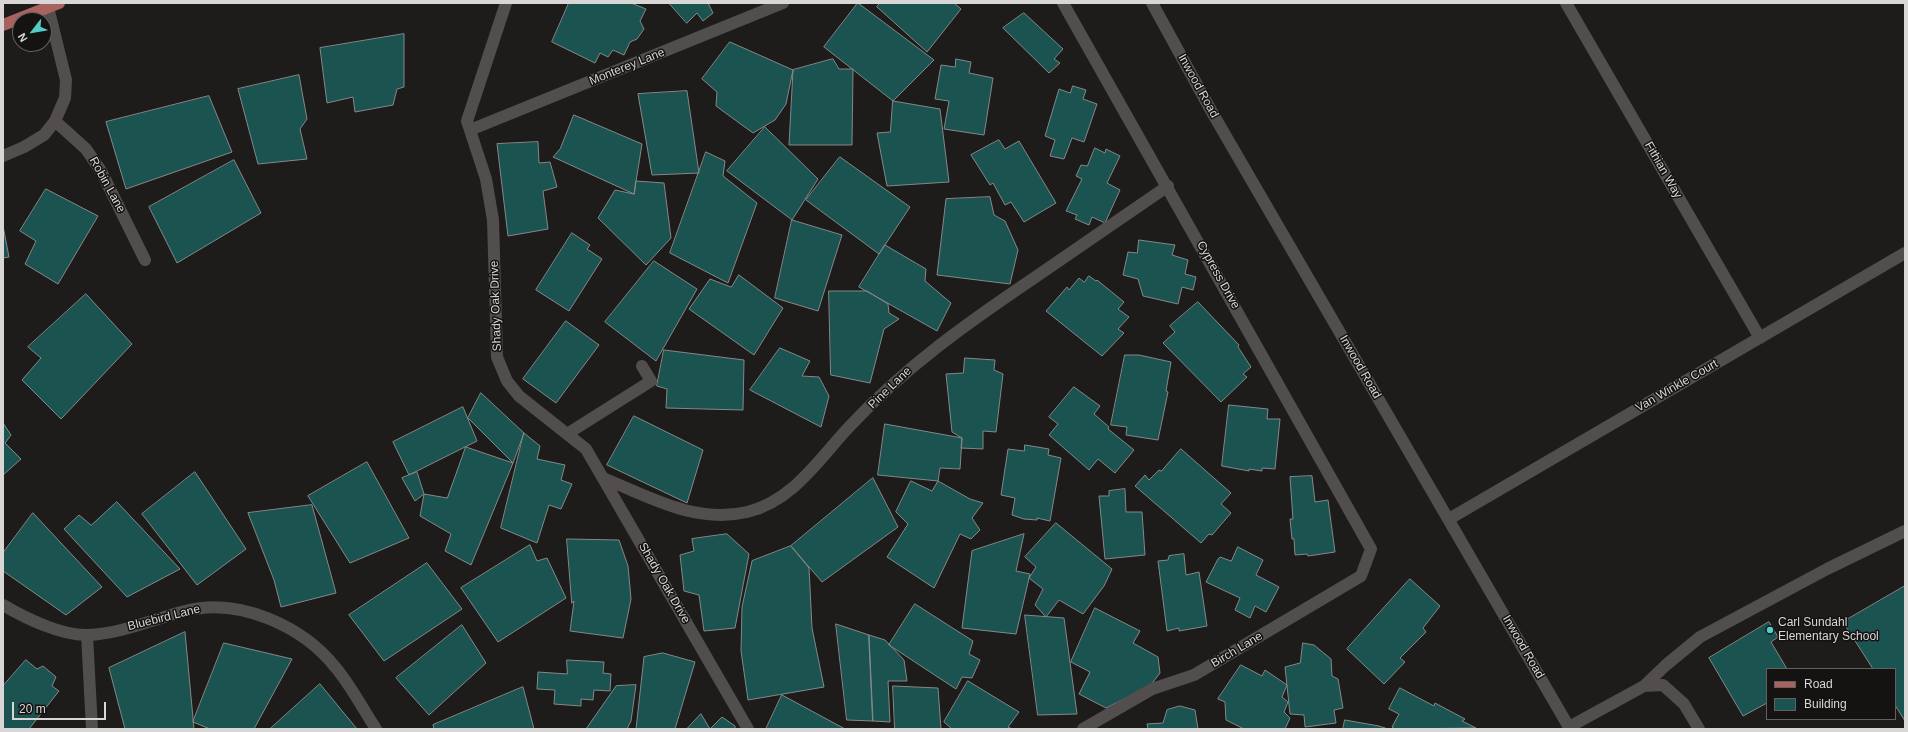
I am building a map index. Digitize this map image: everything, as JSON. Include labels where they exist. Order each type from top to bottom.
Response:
[{"type":"main road","points":[[3,25],[51,4]]},
{"type":"street","name":"Shady Oak Drive","points":[[506,3],[467,121],[486,179],[493,220],[498,357],[507,381],[519,396],[586,449],[748,729]]},
{"type":"street","name":"Monterey Lane","points":[[470,130],[783,3]]},
{"type":"street","name":"Cypress Drive","points":[[1063,3],[1168,186],[1371,549]]},
{"type":"street","name":"Inwood Road","points":[[1152,3],[1213,114],[1570,728]]},
{"type":"street","name":"Fithian Way","points":[[1566,3],[1760,338]]},
{"type":"street","points":[[3,156],[24,147],[44,135],[55,121],[65,98],[66,80],[51,4]]},
{"type":"street","name":"Robin Lane","points":[[55,121],[86,149],[101,171],[145,260]]},
{"type":"street","name":"Pine Lane","points":[[603,478],[674,508],[698,514],[724,516],[749,512],[778,500],[798,484],[849,427],[905,372],[956,331],[1168,186]]},
{"type":"street","name":"Van Winkle Court","points":[[1449,519],[1905,253]]},
{"type":"street","points":[[567,434],[651,381],[642,366]]},
{"type":"street","points":[[1570,728],[1644,686],[1666,665],[1700,638],[1827,569],[1905,531]]},
{"type":"street","name":"Birch Lane","points":[[1083,729],[1152,689],[1194,675],[1361,576],[1371,549]]},
{"type":"street","name":"Bluebird Lane","points":[[3,605],[20,615],[68,633],[87,635],[110,632],[187,610],[214,607],[252,612],[282,623],[309,641],[336,668],[376,729]]},
{"type":"street","points":[[87,635],[92,729]]},
{"type":"street","points":[[1644,686],[1663,685],[1684,704],[1699,729]]},
{"type":"building","points":[[569,3],[631,3],[646,9],[640,21],[644,29],[637,39],[630,42],[624,55],[613,50],[608,57],[600,53],[595,63],[552,42]]},
{"type":"building","points":[[669,3],[708,3],[713,13],[703,21],[697,13],[687,23]]},
{"type":"building","points":[[858,3],[934,60],[893,101],[824,47]]},
{"type":"building","points":[[880,3],[954,3],[961,9],[927,52],[877,7]]},
{"type":"building","points":[[1024,13],[1063,49],[1054,59],[1060,63],[1049,73],[1003,28]]},
{"type":"building","points":[[404,34],[404,87],[397,89],[393,105],[355,112],[353,97],[327,103],[320,48]]},
{"type":"building","points":[[730,42],[793,70],[786,104],[775,120],[753,133],[716,106],[717,92],[702,79]]},
{"type":"building","points":[[833,59],[839,69],[853,69],[852,145],[789,145],[793,70]]},
{"type":"building","points":[[956,59],[971,62],[969,73],[993,78],[984,135],[944,129],[949,101],[935,99],[941,65],[955,67]]},
{"type":"building","points":[[299,75],[307,119],[300,129],[307,159],[258,164],[238,89]]},
{"type":"building","points":[[1073,86],[1086,90],[1083,99],[1097,104],[1084,142],[1072,138],[1064,159],[1050,156],[1055,140],[1045,136],[1059,89],[1070,93]]},
{"type":"building","points":[[687,91],[699,173],[652,175],[638,94]]},
{"type":"building","points":[[209,96],[232,152],[126,189],[106,122]]},
{"type":"building","points":[[893,101],[940,109],[949,182],[887,186],[877,133],[890,132]]},
{"type":"building","points":[[574,115],[642,144],[634,194],[553,157],[560,149]]},
{"type":"building","points":[[765,127],[818,179],[792,220],[727,171]]},
{"type":"building","points":[[999,140],[1005,149],[1019,141],[1056,203],[1024,222],[1011,202],[1005,205],[993,183],[990,185],[971,155]]},
{"type":"building","points":[[538,142],[539,163],[550,162],[557,187],[543,191],[548,229],[508,236],[497,144]]},
{"type":"building","points":[[1095,148],[1105,153],[1106,149],[1120,156],[1107,183],[1120,190],[1105,223],[1092,217],[1089,225],[1075,219],[1077,215],[1066,211],[1082,179],[1076,176],[1081,165],[1087,166]]},
{"type":"building","points":[[706,152],[725,161],[723,176],[757,203],[728,283],[670,253]]},
{"type":"building","points":[[840,157],[910,207],[879,254],[806,200]]},
{"type":"building","points":[[234,160],[261,213],[177,263],[149,207]]},
{"type":"building","points":[[636,181],[664,183],[671,238],[646,265],[598,218],[615,190],[634,194]]},
{"type":"building","points":[[46,189],[98,216],[58,284],[25,264],[36,241],[20,231]]},
{"type":"building","points":[[990,197],[994,215],[1005,221],[1018,250],[1010,284],[937,275],[946,199]]},
{"type":"building","points":[[792,220],[842,235],[818,311],[775,298]]},
{"type":"building","points":[[3,226],[9,257],[3,258]]},
{"type":"building","points":[[572,233],[590,245],[587,249],[602,259],[569,311],[536,290]]},
{"type":"building","points":[[1139,240],[1175,245],[1172,255],[1188,260],[1185,274],[1196,277],[1193,290],[1182,287],[1178,304],[1143,296],[1138,279],[1123,275],[1128,252],[1137,253]]},
{"type":"building","points":[[885,245],[926,269],[925,281],[951,303],[937,331],[859,287]]},
{"type":"building","points":[[654,261],[697,289],[656,361],[605,322]]},
{"type":"building","points":[[739,275],[783,308],[754,355],[689,309],[710,279],[731,287]]},
{"type":"building","points":[[1089,276],[1096,281],[1097,280],[1124,302],[1118,309],[1129,317],[1118,329],[1124,333],[1102,356],[1046,311],[1067,287],[1069,290],[1079,278],[1084,282]]},
{"type":"building","points":[[829,291],[867,291],[888,304],[889,313],[899,319],[884,329],[870,383],[831,375]]},
{"type":"building","points":[[86,294],[132,344],[61,419],[22,380],[41,358],[28,347]]},
{"type":"building","points":[[1198,302],[1239,345],[1238,347],[1251,367],[1243,374],[1247,377],[1221,402],[1163,343],[1175,332],[1170,326]]},
{"type":"building","points":[[566,321],[599,345],[556,403],[523,379]]},
{"type":"building","points":[[780,348],[810,361],[802,376],[819,377],[829,396],[821,427],[750,390]]},
{"type":"building","points":[[664,350],[744,360],[743,410],[666,408],[667,389],[657,386]]},
{"type":"building","points":[[1125,355],[1139,355],[1171,362],[1166,391],[1168,392],[1158,440],[1126,435],[1127,427],[1111,425]]},
{"type":"building","points":[[965,358],[995,360],[994,370],[1003,374],[996,432],[983,431],[983,449],[961,448],[962,438],[952,432],[946,374],[963,373]]},
{"type":"building","points":[[1074,387],[1100,406],[1094,414],[1109,427],[1108,429],[1134,450],[1115,473],[1098,459],[1089,470],[1049,435],[1058,424],[1049,417]]},
{"type":"building","points":[[481,393],[524,433],[513,463],[468,418]]},
{"type":"building","points":[[1229,405],[1268,409],[1267,419],[1280,419],[1275,469],[1262,468],[1262,471],[1249,469],[1249,471],[1222,466]]},
{"type":"building","points":[[463,407],[477,441],[409,475],[393,442]]},
{"type":"building","points":[[634,416],[703,450],[687,503],[607,465]]},
{"type":"building","points":[[3,423],[11,435],[5,443],[21,459],[3,475]]},
{"type":"building","points":[[885,424],[962,438],[960,469],[940,468],[938,481],[878,475]]},
{"type":"building","points":[[524,433],[540,446],[537,459],[565,465],[561,480],[572,484],[561,509],[549,505],[537,543],[501,528]]},
{"type":"building","points":[[1025,445],[1049,449],[1048,455],[1061,458],[1050,521],[1037,518],[1037,520],[1024,519],[1012,515],[1015,498],[1001,495],[1008,449],[1024,451]]},
{"type":"building","points":[[466,447],[513,463],[471,565],[445,551],[451,534],[420,516],[424,494],[447,498]]},
{"type":"building","points":[[1181,449],[1231,493],[1221,504],[1231,513],[1212,535],[1209,534],[1201,543],[1135,486],[1145,475],[1149,480],[1159,470],[1161,471]]},
{"type":"building","points":[[367,462],[409,538],[350,563],[308,496]]},
{"type":"building","points":[[195,472],[246,549],[197,585],[142,514]]},
{"type":"building","points":[[417,472],[424,494],[415,501],[402,478]]},
{"type":"building","points":[[1312,476],[1315,502],[1328,500],[1335,552],[1308,556],[1307,554],[1295,555],[1294,539],[1292,539],[1290,519],[1293,519],[1290,477]]},
{"type":"building","points":[[873,478],[898,527],[822,582],[791,546]]},
{"type":"building","points":[[911,481],[932,491],[938,481],[970,499],[983,503],[972,518],[980,530],[971,539],[960,534],[934,588],[887,557],[908,524],[896,512]]},
{"type":"building","points":[[1125,489],[1126,512],[1142,512],[1145,555],[1105,559],[1099,496],[1109,496],[1109,491]]},
{"type":"building","points":[[117,502],[180,569],[127,597],[64,529],[79,515],[91,525]]},
{"type":"building","points":[[312,505],[336,593],[281,607],[274,580],[248,513]]},
{"type":"building","points":[[33,513],[102,587],[66,615],[3,571],[3,553]]},
{"type":"building","points":[[1056,523],[1112,569],[1104,586],[1083,614],[1059,600],[1046,617],[1035,605],[1043,589],[1029,578],[1036,567],[1025,557]]},
{"type":"building","points":[[727,534],[749,554],[735,628],[704,631],[699,595],[684,591],[680,555],[694,551],[692,539]]},
{"type":"building","points":[[1024,534],[1016,571],[1030,574],[1016,634],[962,628],[972,551]]},
{"type":"building","points":[[567,539],[619,540],[628,566],[631,599],[623,638],[570,631],[574,601],[572,603]]},
{"type":"building","points":[[530,545],[537,561],[547,558],[566,598],[498,642],[461,588]]},
{"type":"building","points":[[791,546],[809,568],[812,628],[824,687],[748,700],[741,651],[742,607],[752,561]]},
{"type":"building","points":[[1238,547],[1263,560],[1256,575],[1279,587],[1266,612],[1255,606],[1250,618],[1235,610],[1240,598],[1206,582],[1218,559],[1220,557],[1231,561]]},
{"type":"building","points":[[1184,554],[1186,575],[1199,572],[1207,626],[1179,631],[1179,628],[1167,631],[1158,561],[1168,560],[1169,556]]},
{"type":"building","points":[[427,563],[462,609],[384,661],[349,615]]},
{"type":"building","points":[[1410,579],[1440,606],[1423,628],[1426,632],[1400,658],[1405,662],[1384,684],[1347,649]]},
{"type":"building","name":"Carl Sundahl Elementary School","points":[[1905,586],[1905,721],[1896,707],[1896,668],[1872,668],[1843,622]]},
{"type":"building","points":[[915,604],[973,641],[969,654],[980,660],[972,678],[962,677],[956,689],[889,645]]},
{"type":"building","points":[[1095,608],[1140,631],[1133,643],[1158,657],[1160,673],[1150,686],[1106,708],[1079,694],[1090,672],[1071,662]]},
{"type":"building","points":[[1025,615],[1064,618],[1077,714],[1038,715]]},
{"type":"building","points":[[1769,622],[1778,637],[1771,642],[1786,668],[1766,668],[1766,704],[1743,716],[1709,658]]},
{"type":"building","points":[[836,624],[869,635],[873,721],[847,720]]},
{"type":"building","points":[[462,625],[486,663],[429,715],[396,678]]},
{"type":"building","points":[[185,632],[194,729],[125,729],[109,668]]},
{"type":"building","points":[[869,635],[885,640],[904,660],[907,681],[888,681],[890,722],[873,721]]},
{"type":"building","points":[[224,643],[292,659],[254,729],[210,729],[193,722]]},
{"type":"building","points":[[1303,643],[1314,645],[1331,659],[1332,676],[1338,679],[1343,708],[1334,710],[1336,723],[1305,727],[1304,715],[1290,714],[1285,667],[1300,663]]},
{"type":"building","points":[[663,653],[695,662],[675,729],[636,729],[644,657]]},
{"type":"building","points":[[26,660],[37,669],[43,666],[56,677],[52,686],[59,691],[29,729],[3,729],[3,686]]},
{"type":"building","points":[[567,660],[604,662],[603,673],[611,674],[610,691],[594,690],[593,700],[581,699],[581,706],[554,704],[555,690],[537,689],[538,672],[567,674]]},
{"type":"building","points":[[1241,665],[1262,676],[1265,670],[1287,685],[1282,697],[1288,702],[1284,712],[1290,718],[1285,729],[1244,729],[1226,720],[1225,702],[1218,699]]},
{"type":"building","points":[[968,681],[1019,712],[1008,727],[1012,729],[952,729],[944,722]]},
{"type":"building","points":[[320,684],[357,729],[270,729]]},
{"type":"building","points":[[636,685],[631,721],[627,729],[586,729],[616,686]]},
{"type":"building","points":[[893,686],[938,688],[941,729],[895,729]]},
{"type":"building","points":[[523,687],[534,729],[434,729],[433,725]]},
{"type":"building","points":[[1400,688],[1434,706],[1435,703],[1465,719],[1462,721],[1476,728],[1395,729],[1392,727],[1399,714],[1389,709]]},
{"type":"building","points":[[782,695],[845,729],[766,729]]},
{"type":"building","points":[[1180,706],[1195,710],[1198,729],[1148,729],[1147,724],[1163,723],[1167,710]]},
{"type":"building","points":[[701,714],[710,729],[687,729]]},
{"type":"building","points":[[722,717],[735,726],[735,729],[710,729]]},
{"type":"building","points":[[1345,720],[1379,726],[1388,729],[1343,729]]},
{"type":"place","name":"Carl Sundahl Elementary School","points":[[1770,630]]}]
